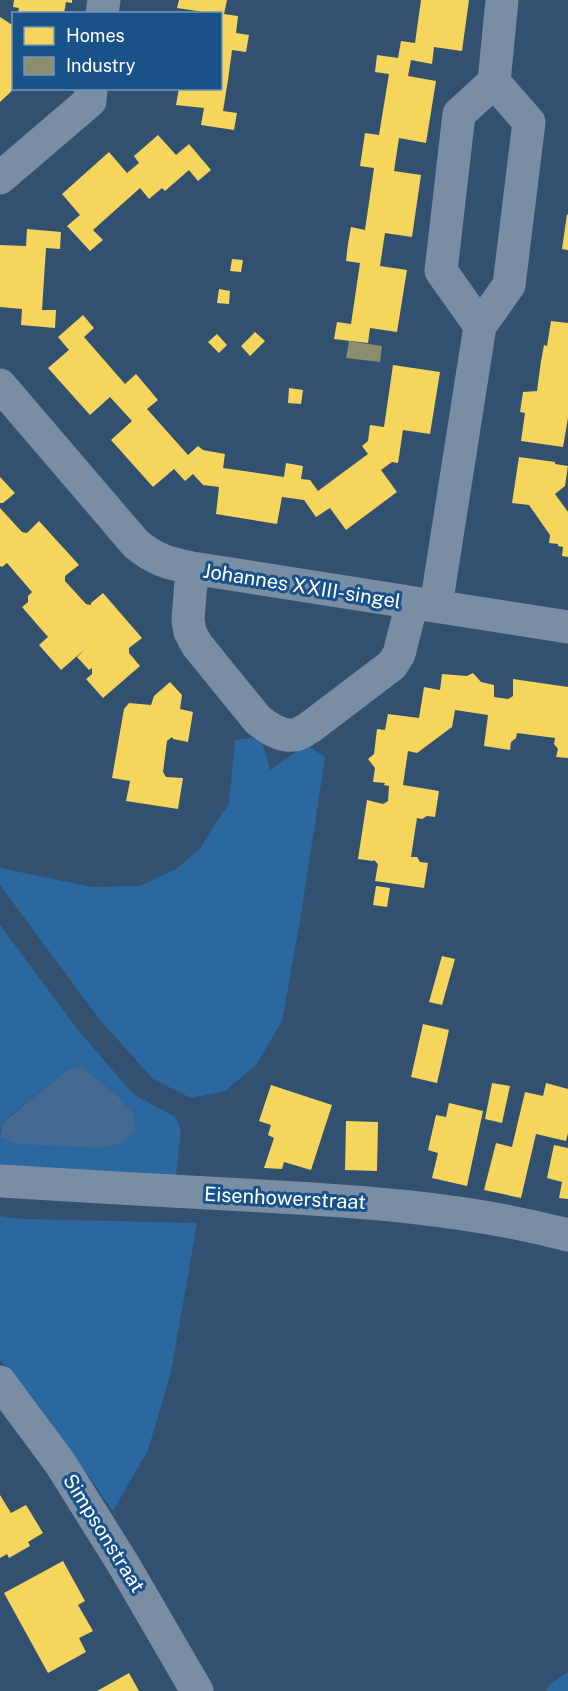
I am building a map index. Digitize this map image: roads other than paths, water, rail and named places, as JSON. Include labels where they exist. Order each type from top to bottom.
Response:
[{"type":"street","points":[[480,326],[441,271],[459,114],[494,81],[502,0]]},
{"type":"street","points":[[424,604],[480,326],[509,285],[529,122],[494,81]]},
{"type":"street","points":[[0,178],[90,101],[92,90]]},
{"type":"street","name":"Johannes XXIII-singel","points":[[0,385],[136,544],[150,555],[166,563],[568,627]]},
{"type":"street","name":"Johannes XXIII-singel","points":[[192,568],[188,620],[190,632],[197,645],[258,720],[269,729],[282,734],[296,735],[309,728],[392,665],[424,604]]},
{"type":"street","name":"Eisenhowerstraat","points":[[0,1181],[356,1201],[442,1210],[523,1223],[568,1235]]},
{"type":"street","name":"Simpsonstraat","points":[[0,1382],[60,1463],[132,1578],[197,1691]]}]
